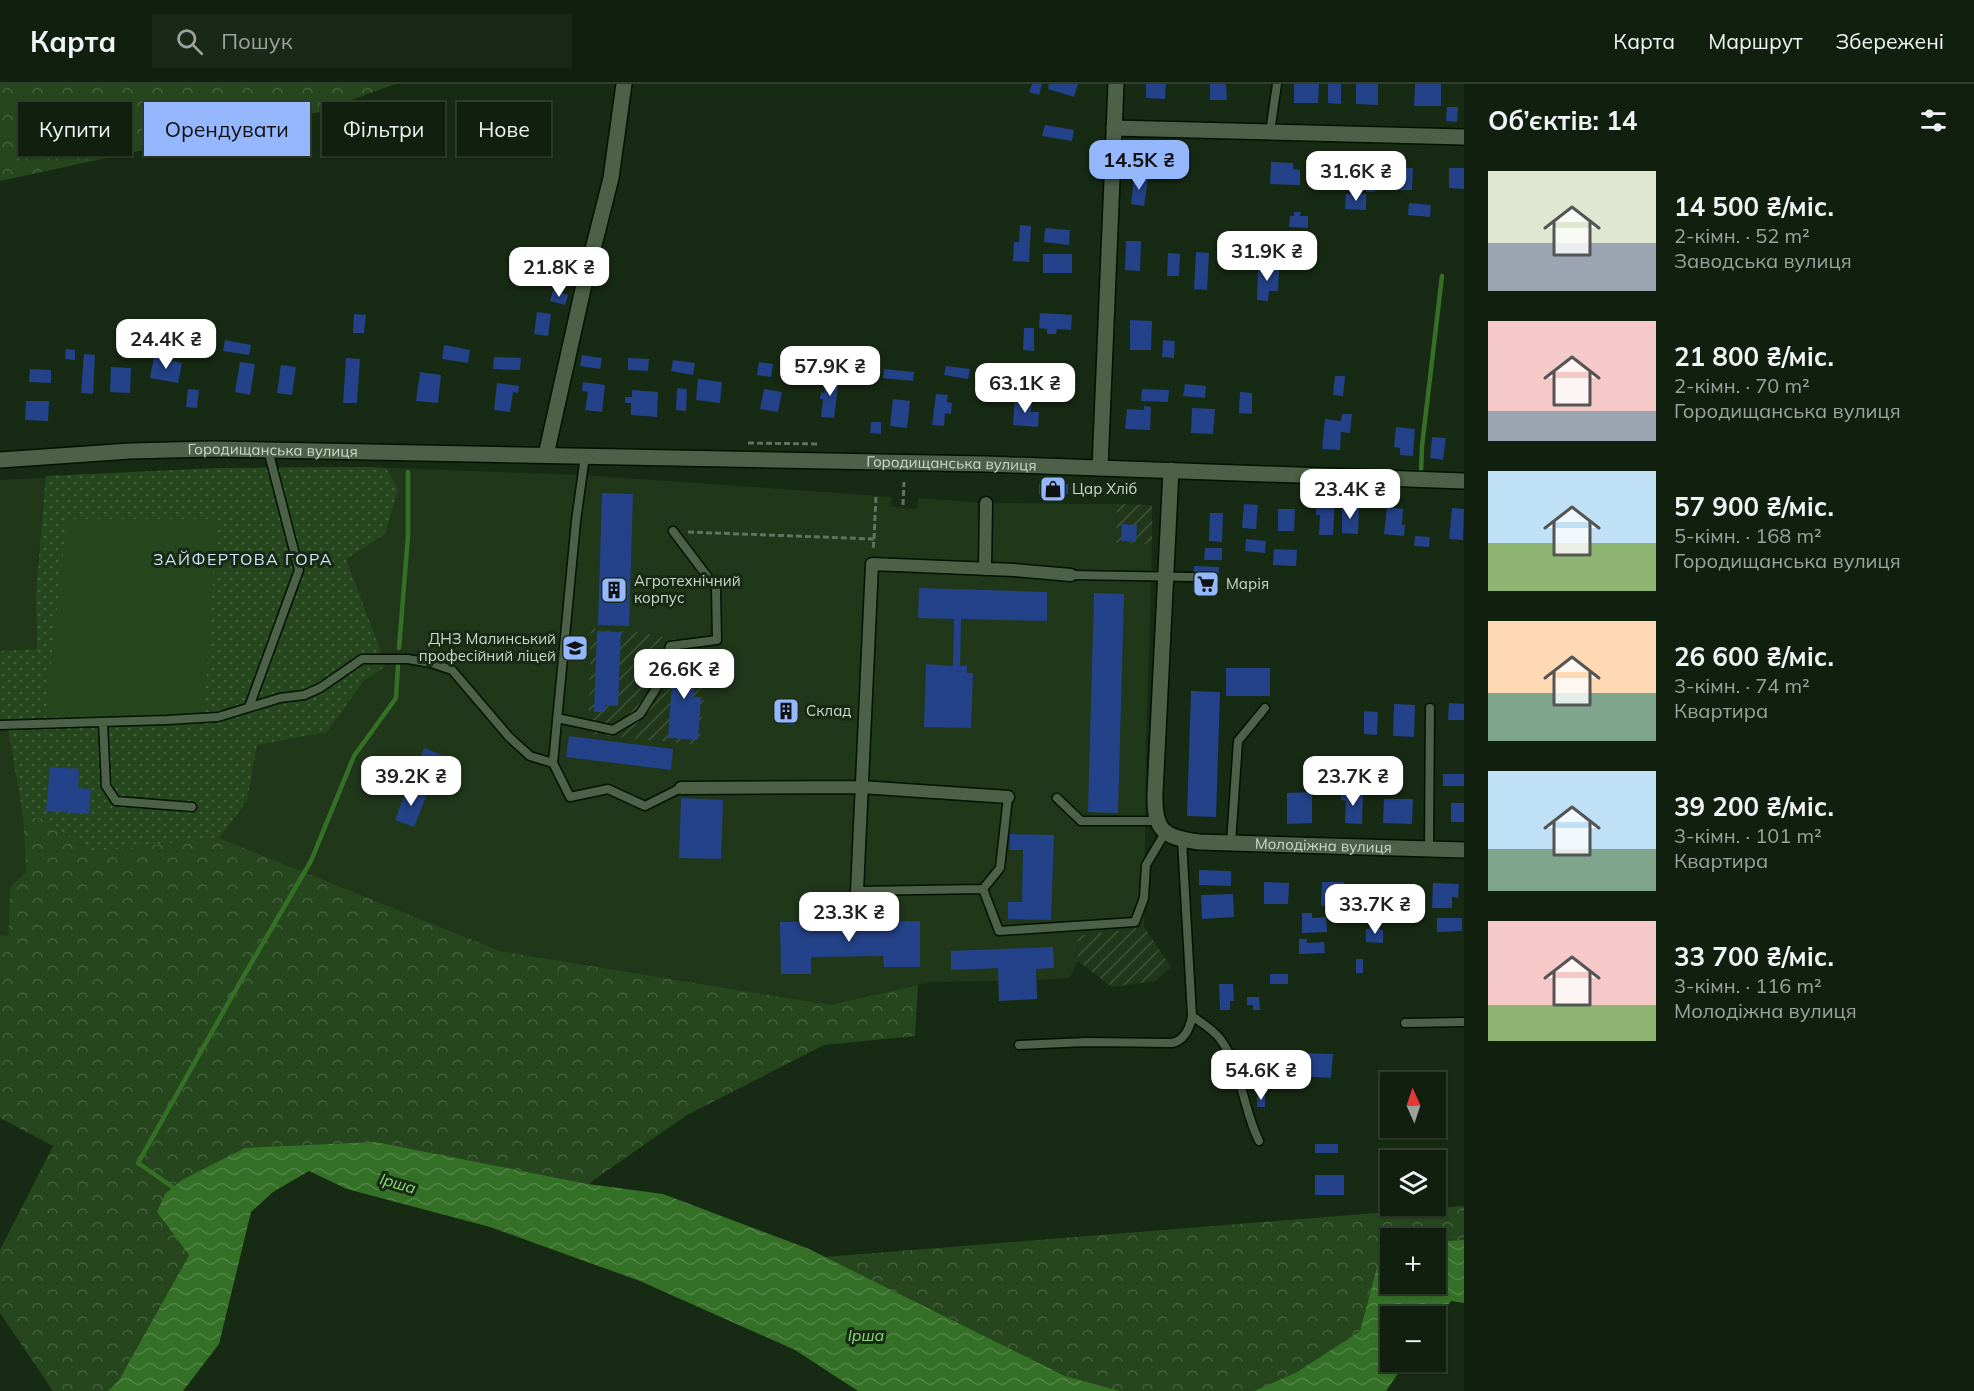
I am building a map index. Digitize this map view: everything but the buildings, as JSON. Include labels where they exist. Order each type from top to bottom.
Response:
[{"type":"street","points":[[546,455],[583,289],[611,178],[624,84]]},
{"type":"street","points":[[1100,468],[1116,84]]},
{"type":"street","points":[[1114,128],[1464,137]]},
{"type":"street","name":"Городищанська вулиця","points":[[0,460],[169,449],[268,450],[1100,468],[1464,481]]},
{"type":"street","points":[[1161,827],[1155,793],[1171,470]]},
{"type":"street","points":[[985,569],[986,503]]},
{"type":"street","points":[[857,891],[872,564],[1071,575]]},
{"type":"street","points":[[681,788],[861,787],[1008,797]]},
{"type":"street","name":"Молодіжна вулиця","points":[[1161,827],[1182,840],[1464,850]]},
{"type":"lane","points":[[1270,132],[1277,84]]},
{"type":"lane","points":[[249,707],[299,570],[268,450]]},
{"type":"lane","points":[[585,456],[576,521],[553,763],[570,797],[608,789],[645,806],[681,788]]},
{"type":"lane","points":[[557,718],[613,730],[640,714],[657,687],[669,646],[717,640],[716,588],[673,531]]},
{"type":"lane","points":[[1071,575],[1194,577]]},
{"type":"lane","points":[[0,725],[218,717],[280,698],[304,695],[320,688],[363,659],[408,659],[452,670],[508,737],[530,756],[553,763]]},
{"type":"lane","points":[[1231,843],[1238,741],[1265,708]]},
{"type":"lane","points":[[1429,849],[1430,708]]},
{"type":"lane","points":[[103,722],[106,786],[116,801],[192,807]]},
{"type":"lane","points":[[983,889],[1000,868],[1008,797]]},
{"type":"lane","points":[[983,889],[999,931],[1135,922],[1144,898],[1146,866],[1161,827],[1082,821],[1058,798]]},
{"type":"lane","points":[[1019,1046],[1086,1042],[1172,1043],[1185,1035],[1191,1024],[1192,1016],[1182,840]]},
{"type":"lane","points":[[857,891],[983,889]]},
{"type":"lane","points":[[1192,1016],[1215,1033],[1226,1048],[1243,1091],[1249,1121],[1259,1141]]},
{"type":"lane","points":[[1405,1023],[1464,1022]]},
{"type":"path","points":[[903,505],[904,482]]},
{"type":"path","points":[[872,564],[876,496]]},
{"type":"path","points":[[673,531],[874,539]]},
{"type":"shaded area","name":"ДНЗ Малинський професійний ліцей","points":[[365,467],[582,475],[853,494],[892,497],[891,507],[917,509],[918,498],[986,503],[1117,504],[1116,543],[1152,544],[1144,927],[1077,936],[1078,961],[1070,978],[1036,980],[1037,999],[999,1001],[998,981],[930,982],[830,1005],[500,951],[219,838],[90,852],[46,820],[23,816],[26,872],[10,887],[8,936],[0,935],[0,480],[218,468]]},
{"type":"shaded area","points":[[1117,504],[1152,505],[1152,544],[1116,543]]},
{"type":"shaded area","points":[[591,629],[638,632],[709,646],[699,745],[588,734]]},
{"type":"shaded area","points":[[1144,927],[1171,967],[1156,981],[1112,987],[1078,961],[1077,936]]},
{"type":"green space","points":[[0,84],[395,84],[346,102],[322,102],[322,111],[310,114],[310,102],[144,102],[144,150],[132,152],[132,102],[18,102],[18,156],[116,156],[0,181]]},
{"type":"green space","points":[[218,468],[386,468],[398,489],[385,534],[346,559],[386,666],[364,680],[327,732],[257,745],[247,801],[219,838],[90,852],[46,820],[23,815],[8,729],[0,729],[0,651],[37,649],[36,593],[46,476]]},
{"type":"green space","points":[[67,519],[217,519],[204,715],[45,717]]},
{"type":"green space","points":[[23,815],[46,820],[90,852],[219,838],[500,951],[830,1005],[918,985],[915,1036],[824,1045],[687,1115],[588,1184],[376,1142],[157,1212],[189,1255],[119,1380],[108,1391],[53,1391],[0,1313],[0,1250],[53,1146],[0,1118],[0,935],[8,936],[10,887],[26,872]]},
{"type":"green space","points":[[1464,1206],[1464,1240],[1446,1240],[1446,1228],[1380,1228],[1380,1256],[1360,1331],[1297,1372],[1254,1391],[1120,1391],[1065,1376],[825,1257],[1380,1213],[1380,1216],[1446,1216],[1446,1207]]},
{"type":"water","name":"Ірша","points":[[376,1142],[588,1184],[663,1194],[809,1249],[1065,1376],[1120,1391],[858,1391],[795,1350],[640,1281],[490,1227],[347,1189],[309,1171],[273,1192],[251,1212],[219,1344],[183,1391],[108,1391],[119,1380],[189,1255],[157,1212],[165,1194],[182,1180],[245,1148]]},
{"type":"water","points":[[1464,1240],[1464,1303],[1451,1301],[1446,1307],[1380,1306],[1380,1372],[1399,1372],[1386,1391],[1254,1391],[1297,1372],[1360,1331],[1380,1256],[1380,1294],[1446,1294],[1446,1241]]},
{"type":"waterway","points":[[1421,472],[1442,276]]},
{"type":"waterway","points":[[399,648],[408,536],[408,472]]},
{"type":"waterway","points":[[177,1190],[138,1163],[311,861],[354,756],[396,698],[398,666]]},
{"type":"place","name":"Цар Хліб","points":[[1053,489]]},
{"type":"place","name":"Марія","points":[[1206,584]]},
{"type":"place","name":"Агротехнічний корпус","points":[[614,590]]},
{"type":"place","name":"ДНЗ Малинський професійний ліцей","points":[[575,648]]},
{"type":"place","name":"Склад","points":[[786,711]]},
{"type":"district","name":"ЗАЙФЕРТОВА ГОРА","points":[[243,559]]}]
